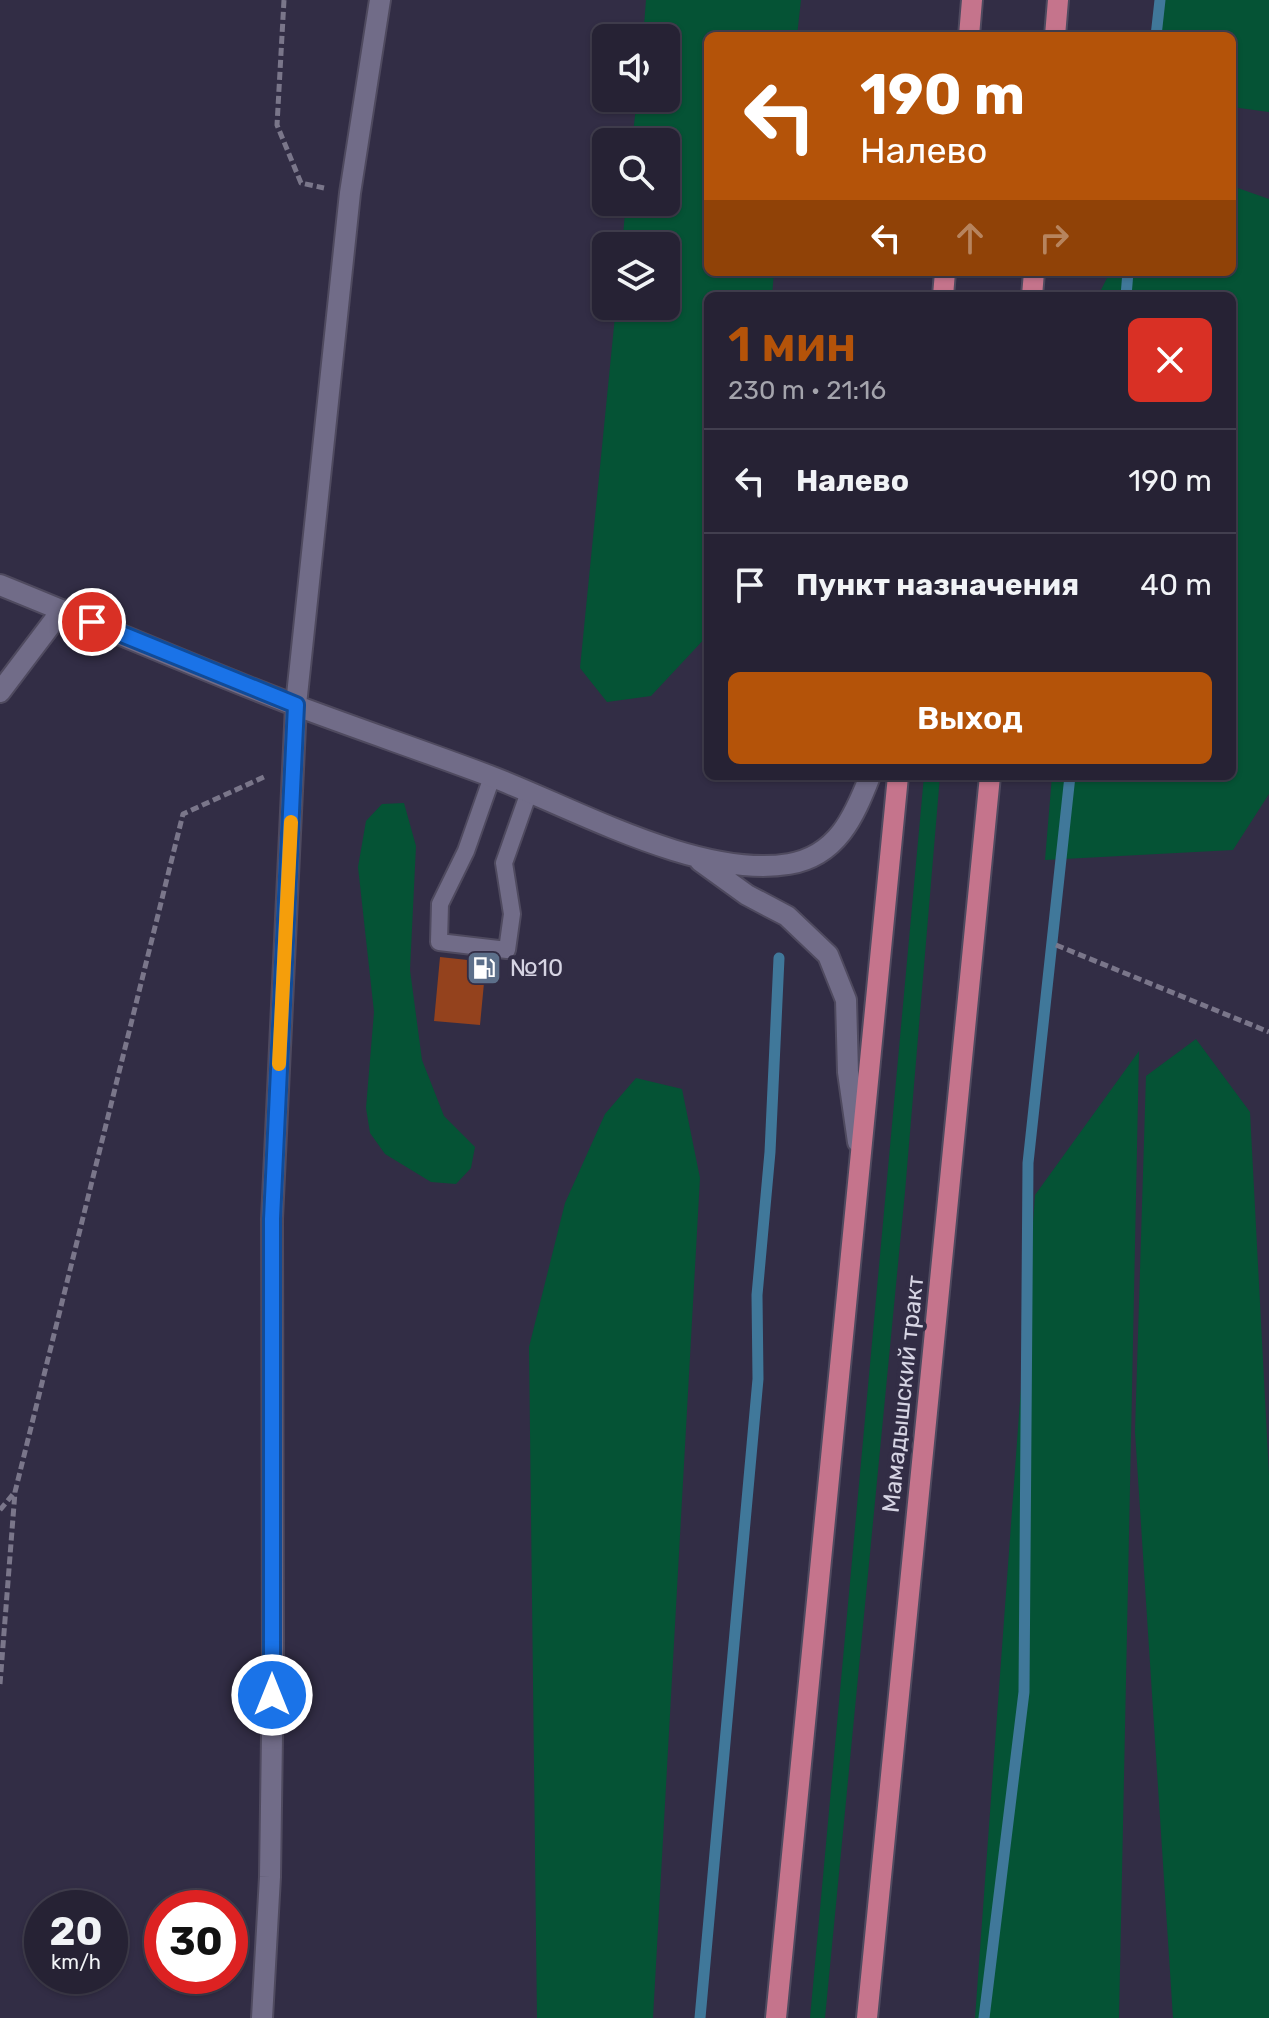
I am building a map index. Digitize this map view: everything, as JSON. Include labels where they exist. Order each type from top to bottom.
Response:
[{"type":"main road","points":[[969,32],[972,0]]},
{"type":"main road","points":[[1055,32],[1058,0]]},
{"type":"main road","points":[[776,2018],[898,780]]},
{"type":"main road","name":"Мамадышский тракт","points":[[867,2018],[990,780]]},
{"type":"street","points":[[262,2018],[270,1877],[273,1665],[272,1219],[296,705],[350,193],[380,0]]},
{"type":"street","points":[[0,585],[296,705],[492,777],[697,858],[747,895],[787,916],[811,936],[833,964],[846,1000],[848,1072],[861,1167]]},
{"type":"street","points":[[0,692],[62,610]]},
{"type":"street","points":[[697,858],[768,865],[808,859],[823,851],[844,832],[868,780]]},
{"type":"lane","points":[[492,777],[466,851],[440,904],[439,942],[507,950],[512,914],[504,863],[529,792]]},
{"type":"path","points":[[284,0],[277,125],[301,183],[350,193]]},
{"type":"path","points":[[0,1684],[15,1492],[183,814],[294,763]]},
{"type":"path","points":[[1056,945],[1269,1032]]},
{"type":"path","points":[[0,1510],[15,1492]]},
{"type":"green space","points":[[646,0],[801,0],[797,32],[704,32],[704,276],[774,276],[772,292],[704,292],[704,639],[651,696],[607,702],[580,668],[615,320],[680,320],[680,232],[623,232],[625,216],[680,216],[680,128],[634,128],[635,112],[680,112],[680,24],[644,24]]},
{"type":"green space","points":[[1159,0],[1269,0],[1269,112],[1236,108],[1236,32],[1155,32]]},
{"type":"green space","points":[[1236,187],[1269,199],[1269,794],[1233,850],[1045,860],[1052,780],[1236,780],[1236,292],[1100,292],[1108,276],[1236,276]]},
{"type":"green space","points":[[924,780],[940,780],[905,1192],[825,2018],[810,2018]]},
{"type":"green space","points":[[404,803],[416,846],[410,970],[422,1060],[444,1116],[475,1147],[471,1168],[456,1184],[431,1182],[385,1154],[370,1133],[366,1108],[374,1012],[358,867],[366,821],[382,804]]},
{"type":"green space","points":[[1196,1039],[1250,1112],[1269,1475],[1269,2018],[1173,2018],[1135,1432],[1146,1076]]},
{"type":"green space","points":[[1139,1051],[1119,2018],[975,2018],[1035,1195]]},
{"type":"green space","points":[[636,1078],[682,1089],[700,1178],[653,2018],[537,2018],[529,1347],[565,1203],[605,1114]]},
{"type":"building","points":[[440,957],[486,962],[480,1025],[434,1021]]},
{"type":"waterway","points":[[1156,32],[1160,0]]},
{"type":"waterway","points":[[1126,292],[1128,276]]},
{"type":"waterway","points":[[984,2018],[1024,1692],[1028,1163],[1070,780]]},
{"type":"waterway","points":[[700,2018],[758,1379],[757,1295],[770,1152],[779,958]]},
{"type":"slow traffic","points":[[279,1064],[291,822]]},
{"type":"place","name":"№10","points":[[484,968]]},
{"type":"route","points":[[92,622],[296,705],[272,1219],[272,1695]]}]
